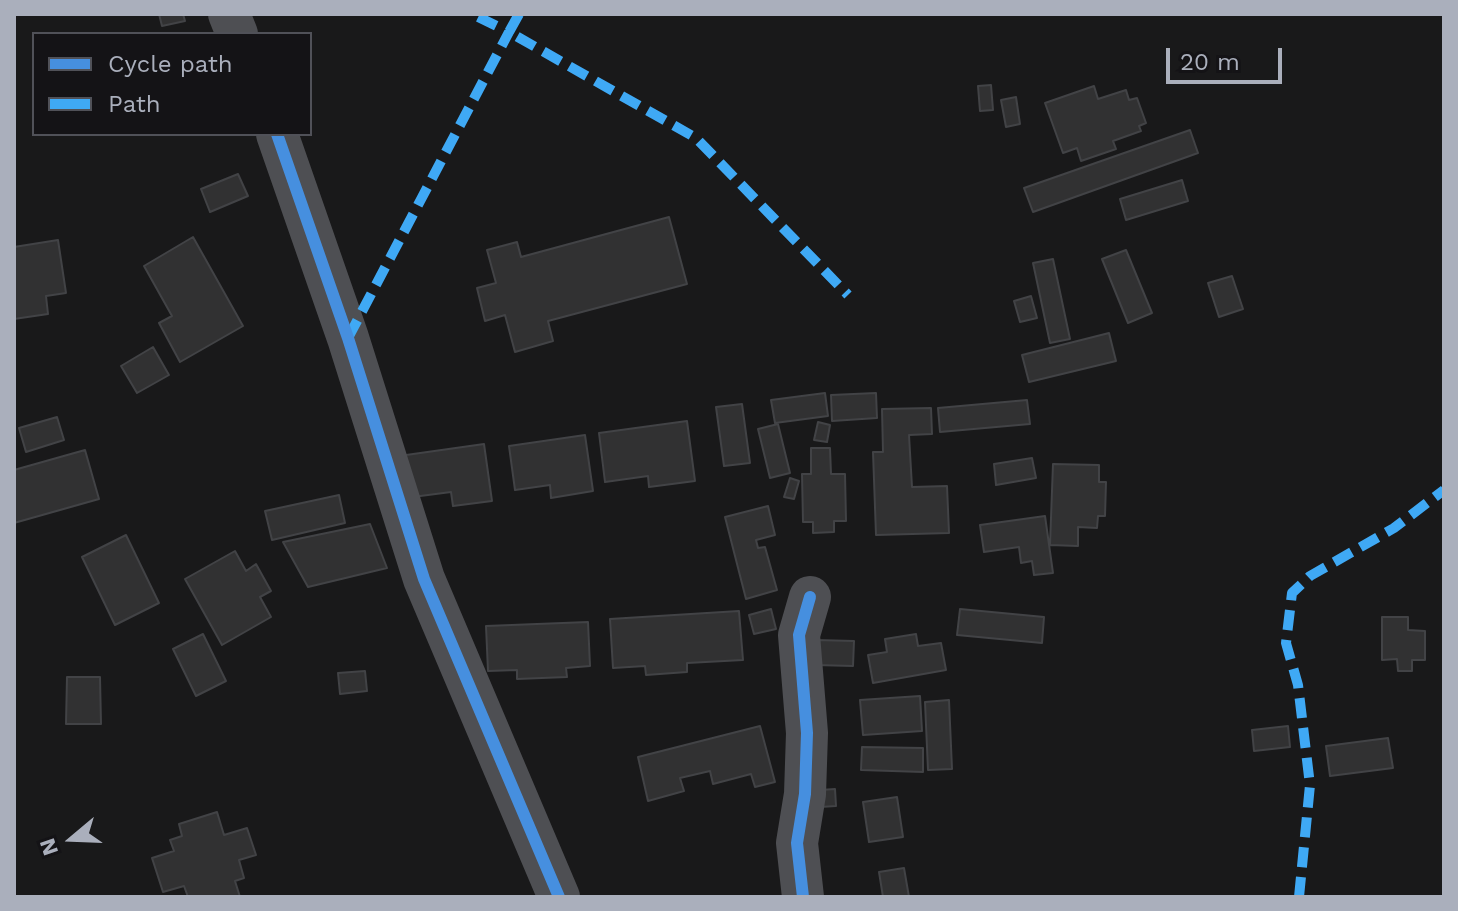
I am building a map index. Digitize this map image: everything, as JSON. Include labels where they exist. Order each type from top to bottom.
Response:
[{"type":"street","points":[[278,136],[348,338],[424,579],[559,897]]},
{"type":"street","points":[[803,897],[797,843],[805,794],[807,733],[799,635],[810,597]]},
{"type":"building","points":[[159,14],[183,14],[185,21],[162,26]]},
{"type":"building","points":[[991,85],[993,110],[980,111],[978,86]]},
{"type":"building","points":[[1094,86],[1098,99],[1126,90],[1129,100],[1137,98],[1146,123],[1139,126],[1141,131],[1113,141],[1116,149],[1081,161],[1077,148],[1063,153],[1045,103]]},
{"type":"building","points":[[1016,97],[1020,124],[1006,127],[1001,100]]},
{"type":"building","points":[[1190,130],[1198,153],[1033,212],[1024,188]]},
{"type":"building","points":[[238,174],[248,196],[210,212],[201,189]]},
{"type":"building","points":[[1182,180],[1188,201],[1126,220],[1120,199]]},
{"type":"building","points":[[669,217],[687,284],[548,321],[553,341],[515,352],[505,315],[485,321],[477,288],[496,283],[487,250],[517,242],[521,257]]},
{"type":"building","points":[[193,237],[243,326],[180,362],[159,323],[172,316],[144,266]]},
{"type":"building","points":[[58,240],[66,293],[46,296],[48,314],[14,319],[14,247]]},
{"type":"building","points":[[1126,250],[1152,313],[1128,323],[1102,259]]},
{"type":"building","points":[[1053,259],[1070,339],[1050,343],[1033,263]]},
{"type":"building","points":[[1232,276],[1243,309],[1219,317],[1208,283]]},
{"type":"building","points":[[1031,296],[1037,318],[1020,322],[1014,301]]},
{"type":"building","points":[[1109,333],[1116,361],[1029,382],[1022,355]]},
{"type":"building","points":[[153,347],[169,375],[137,393],[121,366]]},
{"type":"building","points":[[825,393],[828,416],[775,423],[771,400]]},
{"type":"building","points":[[876,393],[877,418],[832,421],[831,395]]},
{"type":"building","points":[[1027,400],[1030,424],[940,432],[938,408]]},
{"type":"building","points":[[742,404],[750,463],[724,466],[716,407]]},
{"type":"building","points":[[931,408],[932,434],[909,435],[912,487],[947,486],[949,533],[876,535],[873,452],[883,452],[882,409]]},
{"type":"building","points":[[57,417],[64,440],[26,452],[19,428]]},
{"type":"building","points":[[687,421],[695,481],[649,487],[648,476],[605,482],[599,433]]},
{"type":"building","points":[[818,422],[830,425],[827,442],[814,440]]},
{"type":"building","points":[[778,424],[790,473],[770,478],[758,429]]},
{"type":"building","points":[[585,435],[593,491],[551,498],[550,485],[515,490],[509,446]]},
{"type":"building","points":[[484,444],[492,501],[453,506],[451,492],[405,498],[399,456]]},
{"type":"building","points":[[811,448],[830,448],[831,474],[845,474],[846,521],[834,521],[834,532],[813,533],[813,522],[803,522],[802,474],[811,474]]},
{"type":"building","points":[[85,450],[99,499],[14,523],[14,470]]},
{"type":"building","points":[[1032,458],[1036,478],[996,485],[994,464]]},
{"type":"building","points":[[1053,464],[1099,465],[1099,482],[1106,482],[1105,516],[1098,516],[1097,528],[1078,527],[1078,546],[1050,545]]},
{"type":"building","points":[[790,478],[799,481],[794,499],[784,497]]},
{"type":"building","points":[[339,495],[345,523],[272,540],[265,511]]},
{"type":"building","points":[[768,506],[775,535],[756,540],[758,548],[765,547],[777,590],[746,599],[725,517]]},
{"type":"building","points":[[1045,516],[1053,573],[1034,575],[1032,561],[1021,563],[1019,547],[984,552],[980,525]]},
{"type":"building","points":[[370,524],[387,568],[308,587],[283,542]]},
{"type":"building","points":[[126,535],[159,603],[115,625],[82,557]]},
{"type":"building","points":[[235,551],[246,571],[256,564],[271,591],[260,597],[271,617],[222,645],[185,579]]},
{"type":"building","points":[[771,609],[776,629],[754,634],[749,615]]},
{"type":"building","points":[[960,609],[1044,617],[1042,643],[957,635]]},
{"type":"building","points":[[739,611],[743,660],[687,663],[687,672],[646,675],[645,666],[613,668],[610,619]]},
{"type":"building","points":[[1382,617],[1408,617],[1408,630],[1425,631],[1425,660],[1412,660],[1412,671],[1398,671],[1397,659],[1382,660]]},
{"type":"building","points":[[588,622],[590,666],[566,668],[567,677],[517,679],[517,670],[488,671],[486,626]]},
{"type":"building","points":[[203,634],[226,681],[196,696],[173,649]]},
{"type":"building","points":[[916,634],[918,646],[941,643],[946,670],[873,683],[868,655],[887,652],[885,639]]},
{"type":"building","points":[[816,640],[854,641],[853,666],[815,665]]},
{"type":"building","points":[[365,671],[367,691],[340,694],[338,673]]},
{"type":"building","points":[[67,677],[100,677],[101,724],[66,724]]},
{"type":"building","points":[[920,696],[922,731],[863,735],[860,700]]},
{"type":"building","points":[[949,700],[952,769],[928,770],[925,702]]},
{"type":"building","points":[[760,726],[775,782],[755,787],[751,774],[713,784],[710,771],[680,778],[684,791],[648,801],[638,757]]},
{"type":"building","points":[[1288,726],[1290,747],[1254,751],[1252,730]]},
{"type":"building","points":[[1388,738],[1393,768],[1330,776],[1326,746]]},
{"type":"building","points":[[862,747],[923,748],[923,772],[861,770]]},
{"type":"building","points":[[835,789],[836,806],[820,807],[820,790]]},
{"type":"building","points":[[897,797],[903,837],[869,842],[863,802]]},
{"type":"building","points":[[217,812],[224,835],[247,828],[256,855],[239,860],[244,878],[235,881],[240,897],[188,897],[184,886],[163,892],[152,858],[174,851],[170,840],[182,836],[179,824]]},
{"type":"building","points":[[904,868],[909,897],[883,897],[879,872]]},
{"type":"marked path","points":[[348,338],[509,32],[472,14]]},
{"type":"marked path","points":[[519,14],[509,32],[696,138],[848,295]]},
{"type":"marked path","points":[[1299,897],[1310,785],[1298,685],[1286,643],[1292,593],[1310,576],[1394,528],[1444,490]]},
{"type":"cycle path","points":[[278,136],[348,338],[424,579],[559,897]]},
{"type":"cycle path","points":[[803,897],[797,843],[805,794],[807,733],[799,635],[810,597]]}]
